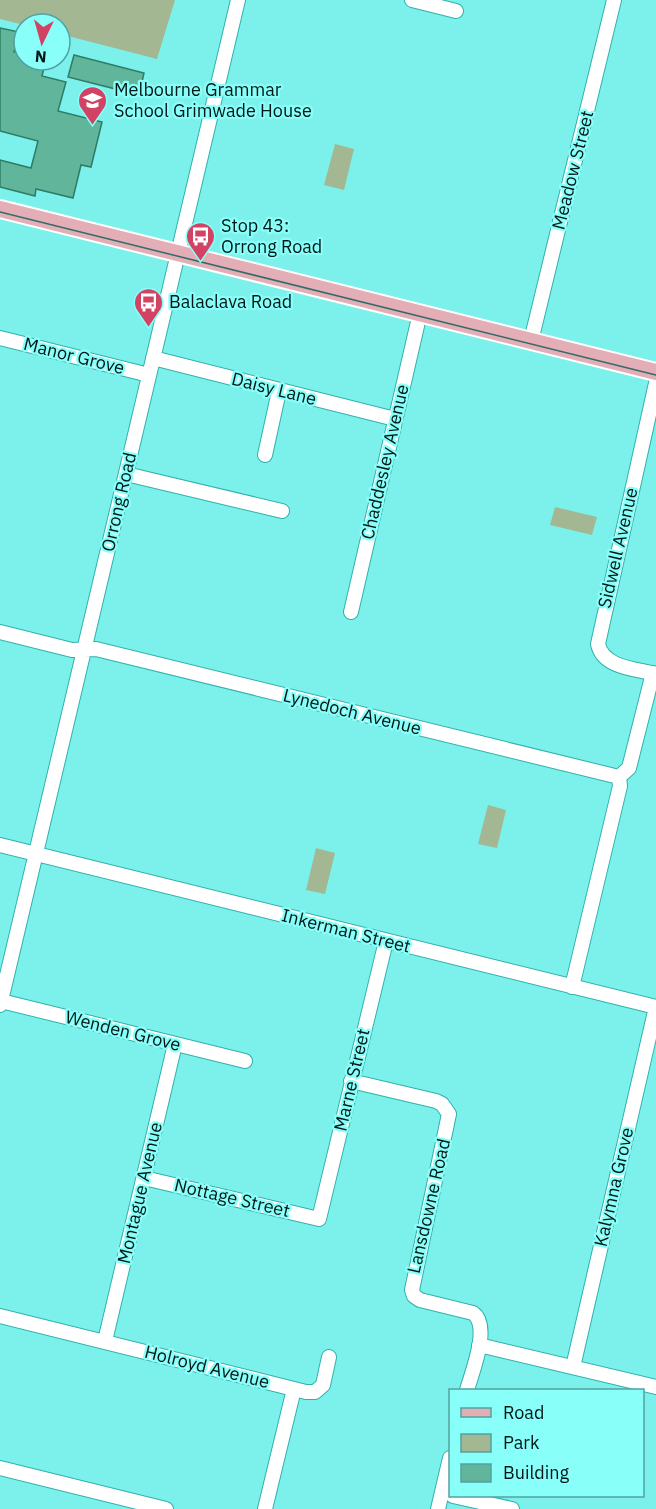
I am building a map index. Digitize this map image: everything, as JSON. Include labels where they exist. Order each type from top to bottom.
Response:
[{"type":"main road","points":[[0,209],[656,372]]},
{"type":"street","name":"Orrong Road","points":[[1,1003],[238,0]]},
{"type":"street","points":[[412,0],[456,11]]},
{"type":"street","name":"Meadow Street","points":[[531,341],[614,0]]},
{"type":"street","name":"Chaddesley Avenue","points":[[351,612],[420,314]]},
{"type":"street","name":"Manor Grove","points":[[0,338],[149,375]]},
{"type":"street","name":"Daisy Lane","points":[[153,358],[395,419]]},
{"type":"street","name":"Sidwell Avenue","points":[[655,674],[609,661],[602,654],[598,644],[656,383]]},
{"type":"street","points":[[265,455],[279,391]]},
{"type":"street","points":[[126,474],[282,511]]},
{"type":"street","name":"Lynedoch Avenue","points":[[0,632],[67,649],[96,649],[619,777]]},
{"type":"street","points":[[572,987],[620,786],[619,777],[629,768],[655,674]]},
{"type":"street","name":"Inkerman Street","points":[[0,845],[656,1007]]},
{"type":"street","name":"Marne Street","points":[[319,1219],[386,941]]},
{"type":"street","name":"Wenden Grove","points":[[1,1003],[245,1061]]},
{"type":"street","name":"Kalymna Grove","points":[[573,1367],[656,1007]]},
{"type":"street","name":"Montague Avenue","points":[[105,1341],[175,1044]]},
{"type":"street","name":"Lansdowne Road","points":[[351,1081],[436,1101],[447,1110],[449,1120],[412,1283],[412,1293],[420,1300],[476,1315],[482,1329],[467,1389]]},
{"type":"street","name":"Nottage Street","points":[[144,1178],[319,1219]]},
{"type":"street","name":"Holroyd Avenue","points":[[0,1316],[294,1389],[265,1509]]},
{"type":"street","points":[[479,1345],[656,1388]]},
{"type":"street","points":[[294,1389],[312,1392],[320,1389],[323,1385],[329,1357]]},
{"type":"street","points":[[0,1468],[166,1509]]},
{"type":"street","points":[[438,1509],[448,1494],[449,1476]]},
{"type":"street","points":[[461,1497],[512,1509]]},
{"type":"green space","points":[[0,0],[175,0],[157,59],[72,37],[72,12],[12,12],[12,22],[0,19]]},
{"type":"green space","points":[[335,144],[354,149],[344,190],[324,185]]},
{"type":"green space","points":[[555,507],[597,517],[592,535],[550,525]]},
{"type":"green space","points":[[488,805],[506,810],[497,848],[478,844]]},
{"type":"green space","points":[[316,848],[335,853],[325,894],[306,890]]},
{"type":"building","points":[[0,28],[12,31],[12,72],[43,72],[42,76],[66,82],[58,111],[102,122],[91,167],[81,165],[73,198],[36,189],[35,196],[0,187],[0,160],[31,168],[38,141],[0,131]]},
{"type":"building","points":[[74,55],[144,73],[139,95],[68,77],[69,72],[72,72]]},
{"type":"tram line","points":[[0,212],[656,375]]},
{"type":"place","name":"Melbourne Grammar School Grimwade House","points":[[93,126]]},
{"type":"place","name":"Stop 43: Orrong Road","points":[[200,262]]},
{"type":"place","name":"Balaclava Road","points":[[148,328]]}]
